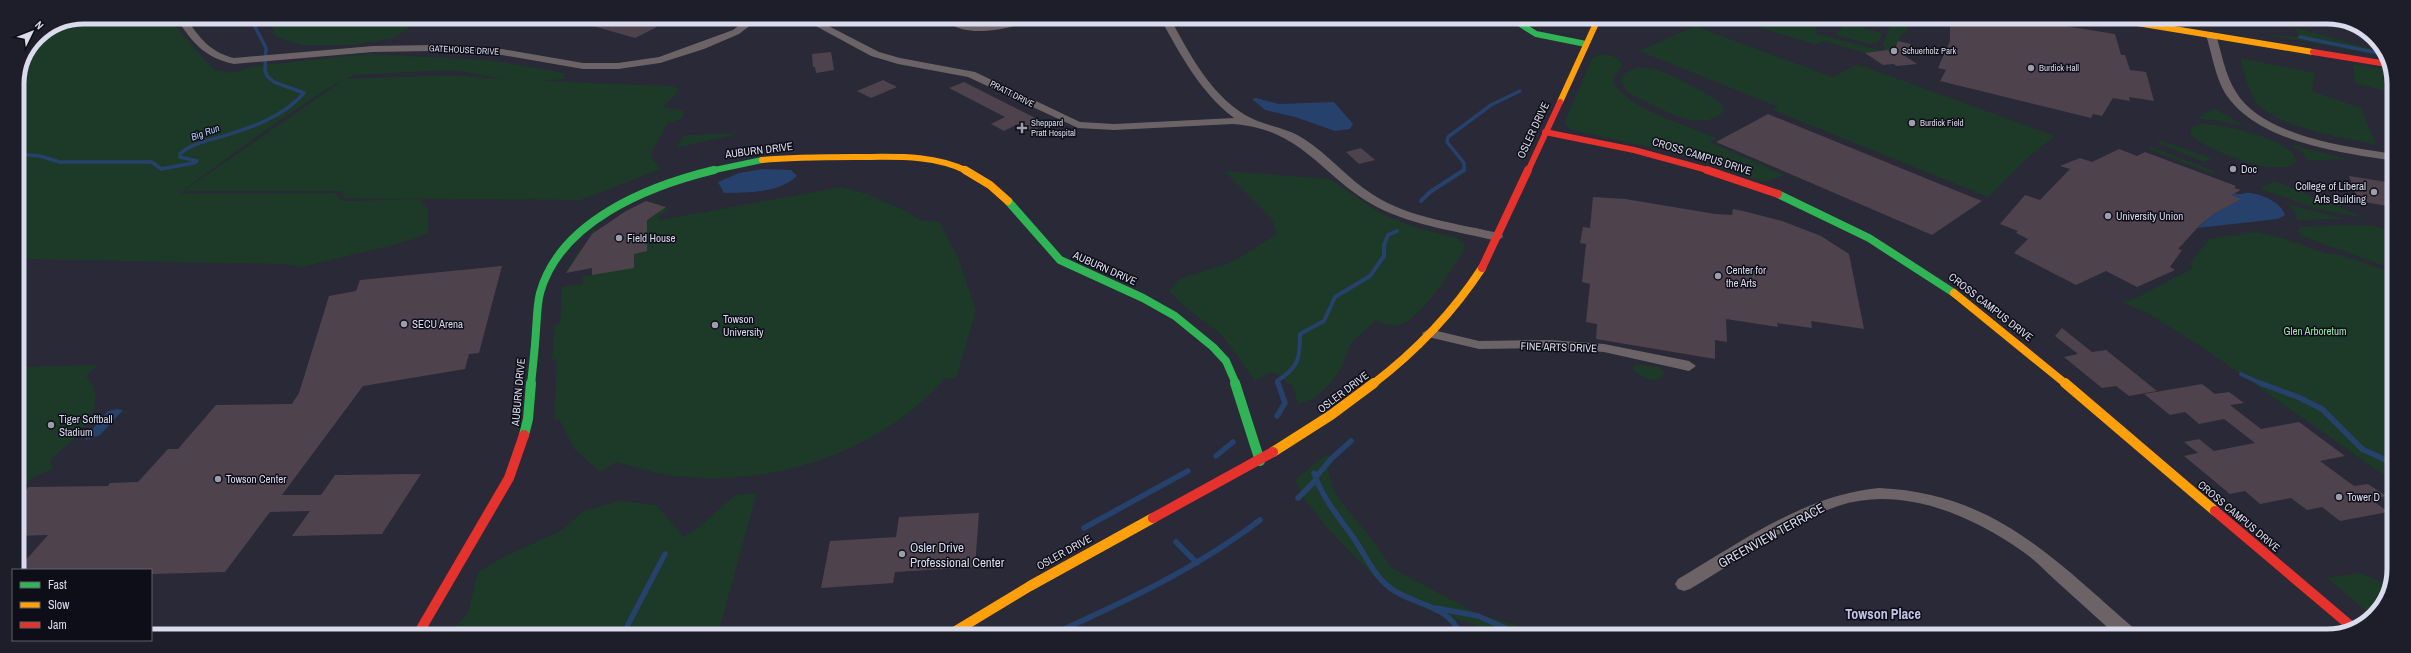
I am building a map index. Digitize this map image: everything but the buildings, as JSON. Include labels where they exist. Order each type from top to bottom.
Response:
[{"type":"street","name":"GATEHOUSE DRIVE","points":[[186,24],[196,40],[213,54],[228,60],[253,60],[367,50],[434,48],[502,52],[583,66],[618,66],[660,60],[700,47],[736,32],[747,24]]},
{"type":"street","name":"PRATT DRIVE","points":[[817,24],[874,54],[898,61],[971,74],[1078,125],[1114,127],[1233,121],[1250,122]]},
{"type":"street","points":[[957,24],[967,27],[986,28],[1001,24]]},
{"type":"street","points":[[1168,24],[1184,53],[1204,82],[1220,100],[1250,122],[1278,129],[1296,138],[1326,160],[1362,193],[1382,204],[1409,215],[1497,237]]},
{"type":"street","points":[[1520,24],[1536,34],[1586,44]]},
{"type":"street","name":"OSLER DRIVE","points":[[958,629],[1007,598],[1068,563],[1260,461],[1300,437],[1356,399],[1395,366],[1429,333],[1467,292],[1490,255],[1595,24]]},
{"type":"street","points":[[2144,24],[2383,63]]},
{"type":"street","points":[[2211,35],[2230,93],[2242,107],[2252,115],[2279,129],[2319,143],[2387,157]]},
{"type":"street","name":"CROSS CAMPUS DRIVE","points":[[1545,132],[1657,154],[1754,185],[1843,224],[1919,267],[1996,324],[2348,625]]},
{"type":"street","name":"AUBURN DRIVE","points":[[421,629],[509,478],[521,448],[528,419],[540,291],[543,279],[553,260],[575,234],[602,215],[661,186],[727,165],[793,157],[905,156],[945,161],[969,170],[994,188],[1060,260],[1072,268],[1143,298],[1175,316],[1213,347],[1226,361],[1235,382],[1260,461]]},
{"type":"street","name":"FINE ARTS DRIVE","points":[[1429,333],[1479,345],[1550,344],[1604,348],[1689,366]]},
{"type":"street","name":"GREENVIEW TERRACE","points":[[1684,584],[1790,522],[1826,504],[1856,496],[1916,497],[1951,505],[2000,528],[2030,548],[2122,629]]},
{"type":"green space","points":[[172,24],[177,28],[214,70],[233,73],[253,66],[368,54],[489,60],[565,73],[563,79],[542,81],[672,86],[680,89],[664,107],[684,111],[683,118],[667,124],[650,156],[661,169],[581,200],[344,198],[342,191],[182,191],[182,194],[336,193],[342,201],[419,199],[428,209],[428,233],[398,244],[301,267],[286,264],[24,259],[24,84],[25,73],[34,52],[52,52],[52,34],[73,25]],"holes":[[[453,70],[504,79],[449,75],[346,79],[354,75]],[[342,81],[184,190],[253,139],[328,88]]]},
{"type":"green space","points":[[271,24],[409,24],[409,28],[394,38],[353,45],[301,45],[276,37]]},
{"type":"green space","points":[[1747,24],[1818,24],[1815,26],[1817,34],[1880,50],[1885,48],[1882,45],[1890,27],[1880,24],[1908,24],[1907,33],[1902,33],[1895,49],[1866,53],[1822,41],[1817,45]]},
{"type":"green space","points":[[1850,24],[1883,33],[1877,43],[1870,44],[1836,35],[1843,25]]},
{"type":"green space","name":"Burdick Field","points":[[1695,26],[1833,77],[1857,64],[2055,136],[2024,161],[1988,197],[1773,110],[1778,107],[1639,51]]},
{"type":"green space","points":[[2294,27],[2376,50],[2380,55],[2262,34],[2300,37]]},
{"type":"green space","points":[[1601,54],[1614,56],[1621,62],[1622,65],[1613,80],[1619,90],[1630,99],[1659,115],[1717,138],[1710,142],[1785,175],[1765,182],[1664,150],[1571,130],[1565,124],[1566,119],[1592,58]]},
{"type":"green space","points":[[2240,58],[2315,73],[2312,91],[2361,108],[2376,145],[2310,130],[2276,117],[2263,109],[2254,99]]},
{"type":"green space","points":[[2353,64],[2385,69],[2387,92],[2355,83]]},
{"type":"green space","points":[[1636,68],[1654,69],[1675,77],[1707,94],[1722,105],[1725,110],[1716,117],[1705,120],[1693,120],[1669,113],[1628,92],[1621,81],[1625,73]]},
{"type":"green space","points":[[2214,108],[2246,127],[2221,121],[2197,119]]},
{"type":"green space","points":[[2203,124],[2240,130],[2271,140],[2284,146],[2293,154],[2296,162],[2287,167],[2275,167],[2242,161],[2225,155],[2198,141],[2190,134],[2191,127]]},
{"type":"green space","points":[[743,133],[676,148],[684,135]]},
{"type":"green space","points":[[2161,141],[2212,158],[2204,162],[2157,143]]},
{"type":"green space","points":[[2289,144],[2347,159],[2308,161],[2302,152]]},
{"type":"green space","points":[[2152,147],[2217,172],[2213,174],[2148,149]]},
{"type":"green space","points":[[1224,171],[1330,179],[1380,213],[1418,228],[1457,238],[1465,244],[1464,251],[1434,294],[1416,315],[1407,322],[1396,326],[1387,325],[1376,320],[1351,343],[1341,369],[1331,383],[1314,399],[1298,404],[1293,386],[1276,374],[1269,373],[1255,381],[1222,335],[1185,307],[1169,291],[1179,279],[1232,262],[1277,234],[1272,219]]},
{"type":"green space","points":[[2274,181],[2369,219],[2317,209],[2260,189]]},
{"type":"green space","points":[[842,187],[867,194],[904,210],[920,220],[939,222],[957,255],[976,310],[956,379],[945,378],[920,403],[892,425],[861,443],[827,458],[792,468],[756,475],[720,478],[685,477],[668,475],[617,462],[600,472],[574,449],[559,419],[554,420],[557,359],[552,360],[555,325],[560,324],[562,287],[583,284],[582,277],[592,275],[592,268],[566,273],[578,252],[592,238],[592,230],[607,228],[605,226],[645,201],[670,209],[659,217],[660,220]]},
{"type":"green space","points":[[2287,204],[2343,219],[2297,220],[2296,213]]},
{"type":"green space","points":[[2347,225],[2375,226],[2387,229],[2387,267],[2304,237],[2297,231],[2301,227]]},
{"type":"green space","name":"Glen Arboretum","points":[[2256,232],[2283,238],[2328,254],[2341,255],[2387,271],[2387,477],[2199,345],[2147,313],[2121,302],[2136,298],[2193,268],[2190,263],[2209,239]]},
{"type":"green space","points":[[1635,364],[1658,367],[1665,373],[1658,379],[1650,380],[1634,371],[1633,367]]},
{"type":"green space","name":"Tiger Softball Stadium","points":[[98,365],[86,376],[94,388],[96,399],[93,411],[87,422],[79,433],[50,461],[53,469],[32,478],[24,485],[24,367]]},
{"type":"green space","points":[[1325,455],[1335,459],[1328,469],[1332,486],[1339,499],[1372,539],[1392,568],[1478,614],[1529,629],[1482,629],[1470,623],[1432,612],[1381,584],[1330,531],[1305,500],[1295,480]]},
{"type":"green space","points":[[757,493],[719,629],[453,629],[468,613],[478,572],[503,557],[562,530],[583,511],[619,501],[656,505],[684,537],[698,528],[735,495]]},
{"type":"green space","points":[[2360,573],[2385,583],[2377,602],[2367,612],[2327,578]]},
{"type":"water","points":[[1256,98],[1279,104],[1334,102],[1353,124],[1350,129],[1335,131],[1295,117],[1265,110],[1252,99]]},
{"type":"water","points":[[763,169],[791,170],[797,176],[790,182],[772,189],[743,193],[724,193],[718,182],[739,173]]},
{"type":"water","points":[[2234,193],[2250,193],[2266,197],[2276,203],[2285,215],[2278,219],[2197,228],[2214,214],[2240,199],[2231,195]]},
{"type":"water","points":[[118,409],[123,410],[100,435],[86,440],[85,438],[108,411]]},
{"type":"waterway","name":"Big Run","points":[[24,155],[40,156],[60,162],[152,162],[161,169],[194,163],[197,161],[180,157],[180,154],[188,148],[207,140],[264,122],[285,110],[304,93],[274,82],[267,76],[265,70],[266,48],[254,24]]},
{"type":"waterway","points":[[2300,37],[2378,53]]},
{"type":"waterway","points":[[1464,170],[1464,163],[1447,142],[1448,137],[1491,105],[1520,91]]},
{"type":"waterway","points":[[1421,201],[1430,192],[1464,170]]},
{"type":"waterway","points":[[1278,384],[1277,381],[1290,371],[1297,362],[1300,350],[1300,334],[1324,321],[1335,297],[1370,276],[1384,256],[1384,245],[1388,235],[1397,231]]},
{"type":"waterway","points":[[2241,374],[2262,384]]},
{"type":"waterway","points":[[1277,416],[1285,403],[1278,383]]},
{"type":"waterway","points":[[2260,383],[2298,397],[2322,409],[2362,449],[2387,461]]},
{"type":"waterway","points":[[1316,477],[1331,459],[1351,441]]},
{"type":"waterway","points":[[1216,456],[1233,442]]},
{"type":"waterway","points":[[1084,528],[1188,471]]},
{"type":"waterway","points":[[1314,473],[1322,492],[1379,577],[1389,587],[1399,593],[1429,606],[1447,616],[1458,629]]},
{"type":"waterway","points":[[1298,498],[1316,480]]},
{"type":"waterway","points":[[1196,562],[1236,538],[1260,520]]},
{"type":"waterway","points":[[1176,542],[1196,562]]},
{"type":"waterway","points":[[626,629],[665,554]]},
{"type":"waterway","points":[[1064,629],[1159,584],[1196,562]]},
{"type":"waterway","points":[[1436,608],[1478,616],[1507,629]]},
{"type":"traffic: fast","points":[[1520,24],[1536,34],[1586,44]]},
{"type":"traffic: fast","points":[[524,435],[528,419],[540,292],[552,264],[572,239],[599,218],[631,199],[665,184],[700,173],[762,160]]},
{"type":"traffic: fast","points":[[1778,194],[1847,226],[1869,238],[1912,264],[1954,293]]},
{"type":"traffic: fast","points":[[1008,201],[1060,260],[1143,298],[1175,316],[1213,347],[1226,361],[1235,382],[1260,461]]},
{"type":"traffic: slow","points":[[1560,102],[1596,24]]},
{"type":"traffic: slow","points":[[2143,24],[2313,52]]},
{"type":"traffic: slow","points":[[762,160],[809,157],[900,157],[938,160],[955,165],[973,173],[990,185],[1008,201]]},
{"type":"traffic: slow","points":[[1273,452],[1331,415],[1389,372],[1442,323],[1464,296],[1482,268]]},
{"type":"traffic: slow","points":[[1954,293],[2036,359],[2215,511]]},
{"type":"traffic: slow","points":[[959,629],[1030,586],[1153,518]]},
{"type":"traffic: jam","points":[[2313,52],[2383,63]]},
{"type":"traffic: jam","points":[[1482,268],[1560,102]]},
{"type":"traffic: jam","points":[[1545,132],[1604,143],[1663,157],[1750,183],[1778,194]]},
{"type":"traffic: jam","points":[[421,629],[509,478],[524,435]]},
{"type":"traffic: jam","points":[[1153,518],[1273,452]]},
{"type":"traffic: jam","points":[[2215,511],[2349,625]]},
{"type":"place","name":"Schuerholz Park","points":[[1894,51]]},
{"type":"place","name":"Burdick Hall","points":[[2031,68]]},
{"type":"place","name":"Burdick Field","points":[[1912,123]]},
{"type":"place","name":"Sheppard Pratt Hospital","points":[[1022,128]]},
{"type":"place","name":"Doc","points":[[2233,169]]},
{"type":"place","name":"College of Liberal Arts Building","points":[[2374,192]]},
{"type":"place","name":"University Union","points":[[2108,216]]},
{"type":"place","name":"Field House","points":[[619,238]]},
{"type":"place","name":"Center for the Arts","points":[[1718,276]]},
{"type":"place","name":"SECU Arena","points":[[404,324]]},
{"type":"place","name":"Towson University","points":[[715,325]]},
{"type":"place","name":"Tiger Softball Stadium","points":[[51,425]]},
{"type":"place","name":"Towson Center","points":[[218,479]]},
{"type":"place","name":"Tower D","points":[[2339,497]]},
{"type":"place","name":"Osler Drive Professional Center","points":[[902,554]]},
{"type":"district","name":"Towson Place","points":[[1883,614]]}]
